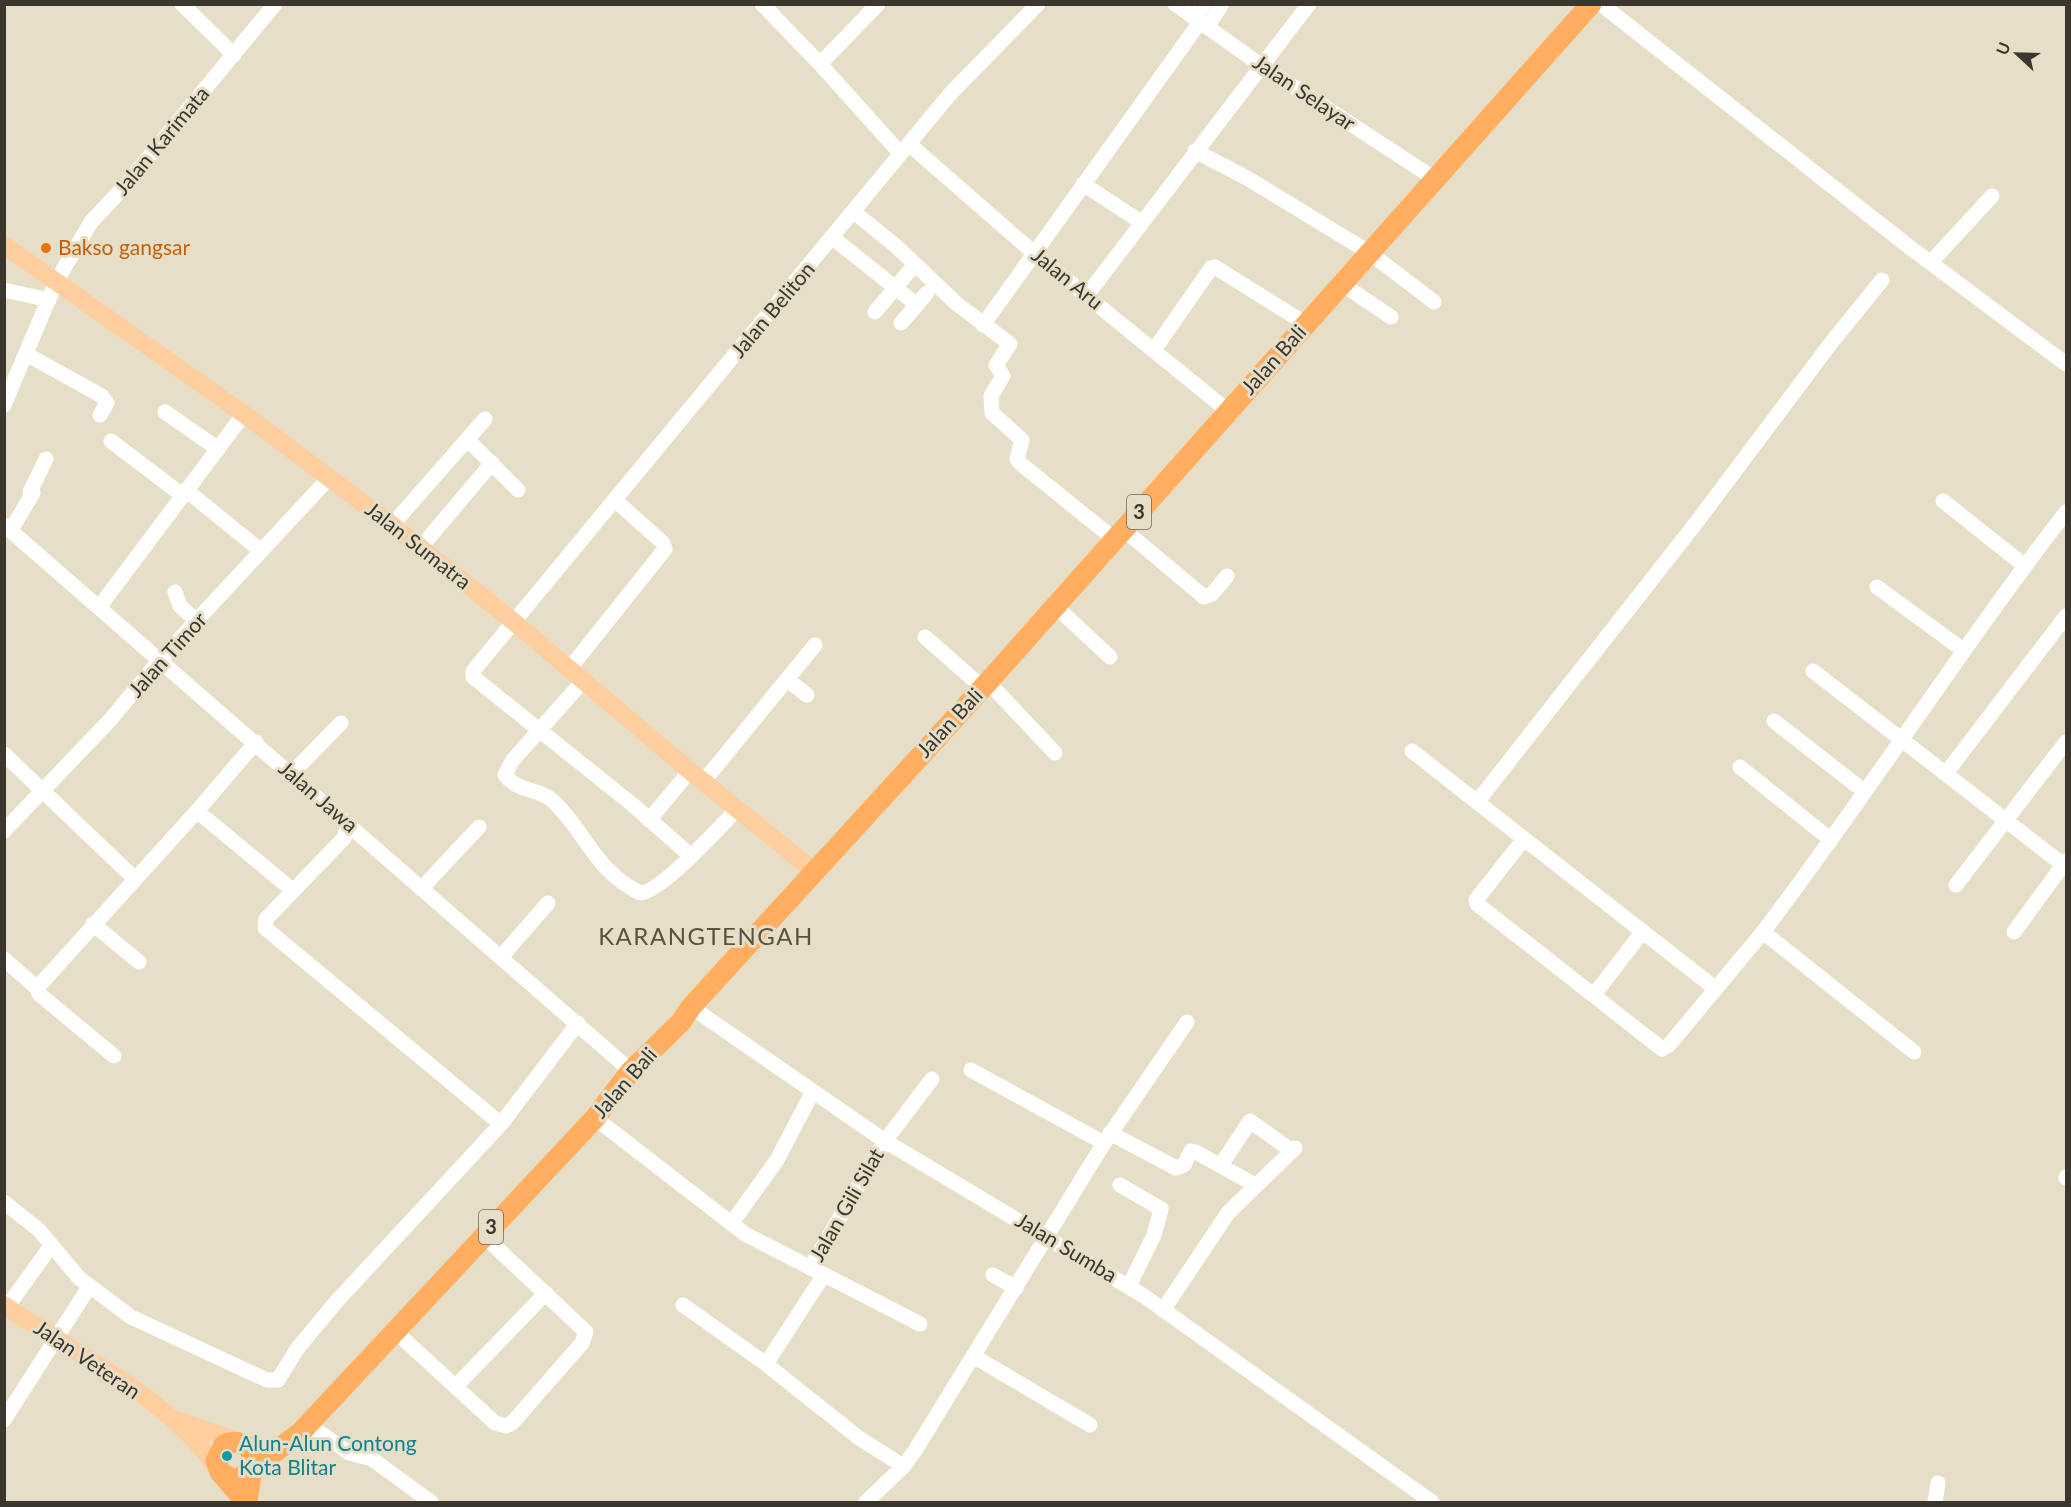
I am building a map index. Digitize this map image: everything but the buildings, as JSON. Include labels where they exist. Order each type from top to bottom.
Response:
[{"type":"highway","name":"Jalan Bali","points":[[304,1428],[595,1118],[631,1071],[685,1016],[814,871],[986,685],[1054,605],[1591,4]]},
{"type":"highway","name":"3","points":[[304,1428],[240,1479],[229,1479],[220,1473],[216,1461],[220,1449],[230,1443],[267,1444],[304,1428]]},
{"type":"highway","points":[[242,1443],[253,1456],[246,1503]]},
{"type":"highway","points":[[220,1473],[246,1503]]},
{"type":"main road","name":"Jalan Sumatra","points":[[4,245],[244,414],[421,547],[814,871]]},
{"type":"main road","name":"Jalan Veteran","points":[[6,1306],[169,1415],[202,1447],[220,1473]]},
{"type":"main road","name":"Jalan Veteran","points":[[169,1415],[242,1443]]},
{"type":"street","points":[[182,4],[234,55]]},
{"type":"street","name":"Jalan Karimata","points":[[57,282],[91,222],[119,192],[275,4]]},
{"type":"street","name":"Jalan Aru","points":[[762,4],[905,149],[1228,411]]},
{"type":"street","points":[[820,64],[878,4]]},
{"type":"street","name":"Jalan Beliton","points":[[538,730],[472,675],[473,671],[950,94],[1038,4]]},
{"type":"street","name":"Jalan Selayar","points":[[1175,4],[1262,66],[1435,179]]},
{"type":"street","points":[[1200,22],[1204,4]]},
{"type":"street","points":[[983,325],[1200,22],[1222,4]]},
{"type":"street","points":[[1087,295],[1309,4]]},
{"type":"street","points":[[1601,4],[1931,262],[2067,364]]},
{"type":"street","points":[[1195,151],[1247,178],[1416,280],[1434,302]]},
{"type":"street","points":[[1083,184],[1141,222]]},
{"type":"street","points":[[1931,262],[1992,196]]},
{"type":"street","points":[[854,212],[983,325],[1010,344],[996,365],[1002,376],[991,396],[991,405],[992,413],[1022,440],[1017,459],[1204,597],[1212,594],[1227,576]]},
{"type":"street","points":[[833,238],[895,288],[922,299],[901,323]]},
{"type":"street","points":[[1154,350],[1211,268],[1215,267],[1306,324]]},
{"type":"street","points":[[875,312],[912,268]]},
{"type":"street","points":[[1477,802],[1696,523],[1831,343],[1882,280]]},
{"type":"street","points":[[4,405],[57,282]]},
{"type":"street","points":[[1342,284],[1391,317]]},
{"type":"street","points":[[4,290],[49,300]]},
{"type":"street","points":[[26,354],[105,399],[106,403],[100,415]]},
{"type":"street","points":[[165,412],[218,449]]},
{"type":"street","points":[[100,606],[164,524],[184,493],[244,414]]},
{"type":"street","points":[[392,525],[484,418]]},
{"type":"street","points":[[467,439],[518,490]]},
{"type":"street","points":[[111,441],[261,551]]},
{"type":"street","points":[[8,527],[33,493],[30,492],[46,459]]},
{"type":"street","points":[[421,547],[492,464]]},
{"type":"street","name":"Jalan Timor","points":[[4,831],[111,719],[159,661],[329,478]]},
{"type":"street","points":[[615,500],[663,543],[665,549],[538,730],[506,769],[505,775],[515,786],[553,800],[600,864],[620,881],[640,893],[645,893],[691,856],[738,808]]},
{"type":"street","points":[[1943,501],[2025,566]]},
{"type":"street","points":[[1524,839],[1476,900],[1477,903],[1662,1049],[1669,1045],[1763,932],[1832,840],[1963,650],[2067,512]]},
{"type":"street","name":"Jalan Jawa","points":[[8,527],[631,1071]]},
{"type":"street","points":[[1877,587],[1963,650]]},
{"type":"street","points":[[175,592],[180,606],[198,621]]},
{"type":"street","points":[[1054,605],[1110,657]]},
{"type":"street","points":[[1947,772],[2067,616]]},
{"type":"street","points":[[925,637],[986,685],[1055,753]]},
{"type":"street","points":[[650,820],[697,776],[789,680],[815,645]]},
{"type":"street","points":[[1813,671],[2066,864],[2014,932]]},
{"type":"street","points":[[789,680],[807,695]]},
{"type":"street","points":[[1774,721],[1865,792]]},
{"type":"street","points":[[291,774],[341,723]]},
{"type":"street","points":[[538,730],[691,856]]},
{"type":"street","points":[[37,988],[134,878],[197,811],[256,742]]},
{"type":"street","points":[[1956,885],[2067,742]]},
{"type":"street","points":[[1412,751],[1716,988]]},
{"type":"street","points":[[4,754],[134,878]]},
{"type":"street","points":[[1740,766],[1832,840]]},
{"type":"street","points":[[197,811],[291,890]]},
{"type":"street","points":[[349,824],[344,838],[291,890],[266,919],[265,928],[501,1124]]},
{"type":"street","points":[[421,889],[479,827]]},
{"type":"street","points":[[501,957],[548,903]]},
{"type":"street","points":[[93,924],[139,962]]},
{"type":"street","points":[[1594,995],[1643,931]]},
{"type":"street","points":[[1763,932],[1914,1052]]},
{"type":"street","points":[[8,968],[37,988],[39,994],[114,1056]]},
{"type":"street","name":"Jalan Sumba","points":[[685,1016],[812,1093],[879,1150],[1047,1236],[1128,1286],[1432,1503]]},
{"type":"street","points":[[866,1503],[903,1466],[975,1357],[1107,1138],[1187,1022]]},
{"type":"street","points":[[4,1202],[39,1230],[49,1249],[87,1291],[153,1330],[267,1380],[278,1380],[297,1349],[328,1311],[501,1124],[578,1023]]},
{"type":"street","points":[[971,1070],[1107,1138],[1176,1168],[1184,1165],[1191,1151],[1255,1185]]},
{"type":"street","name":"Jalan Gili Silat","points":[[766,1364],[817,1272],[879,1150],[932,1079]]},
{"type":"street","points":[[731,1224],[777,1160],[812,1093]]},
{"type":"street","points":[[595,1118],[731,1224],[767,1247],[920,1324]]},
{"type":"street","points":[[1163,1310],[1228,1213],[1293,1149],[1250,1121],[1221,1165]]},
{"type":"street","points":[[1120,1185],[1161,1209],[1154,1234],[1128,1286]]},
{"type":"street","points":[[396,1332],[495,1423],[506,1426],[512,1423],[586,1337],[582,1326],[483,1235]]},
{"type":"street","points":[[6,1306],[49,1249]]},
{"type":"street","points":[[993,1275],[1016,1288]]},
{"type":"street","points":[[4,1420],[87,1291]]},
{"type":"street","points":[[456,1386],[546,1293]]},
{"type":"street","points":[[683,1305],[766,1364],[859,1438],[903,1466]]},
{"type":"street","points":[[975,1357],[1090,1425]]},
{"type":"street","points":[[304,1428],[349,1454],[372,1459],[432,1503]]},
{"type":"street","points":[[1935,1503],[1938,1483]]},
{"type":"place","name":"Bakso gangsar","points":[[46,248]]},
{"type":"place","name":"Alun-Alun Contong Kota Blitar","points":[[227,1456]]},
{"type":"district","name":"KARANGTENGAH","points":[[706,937]]}]
